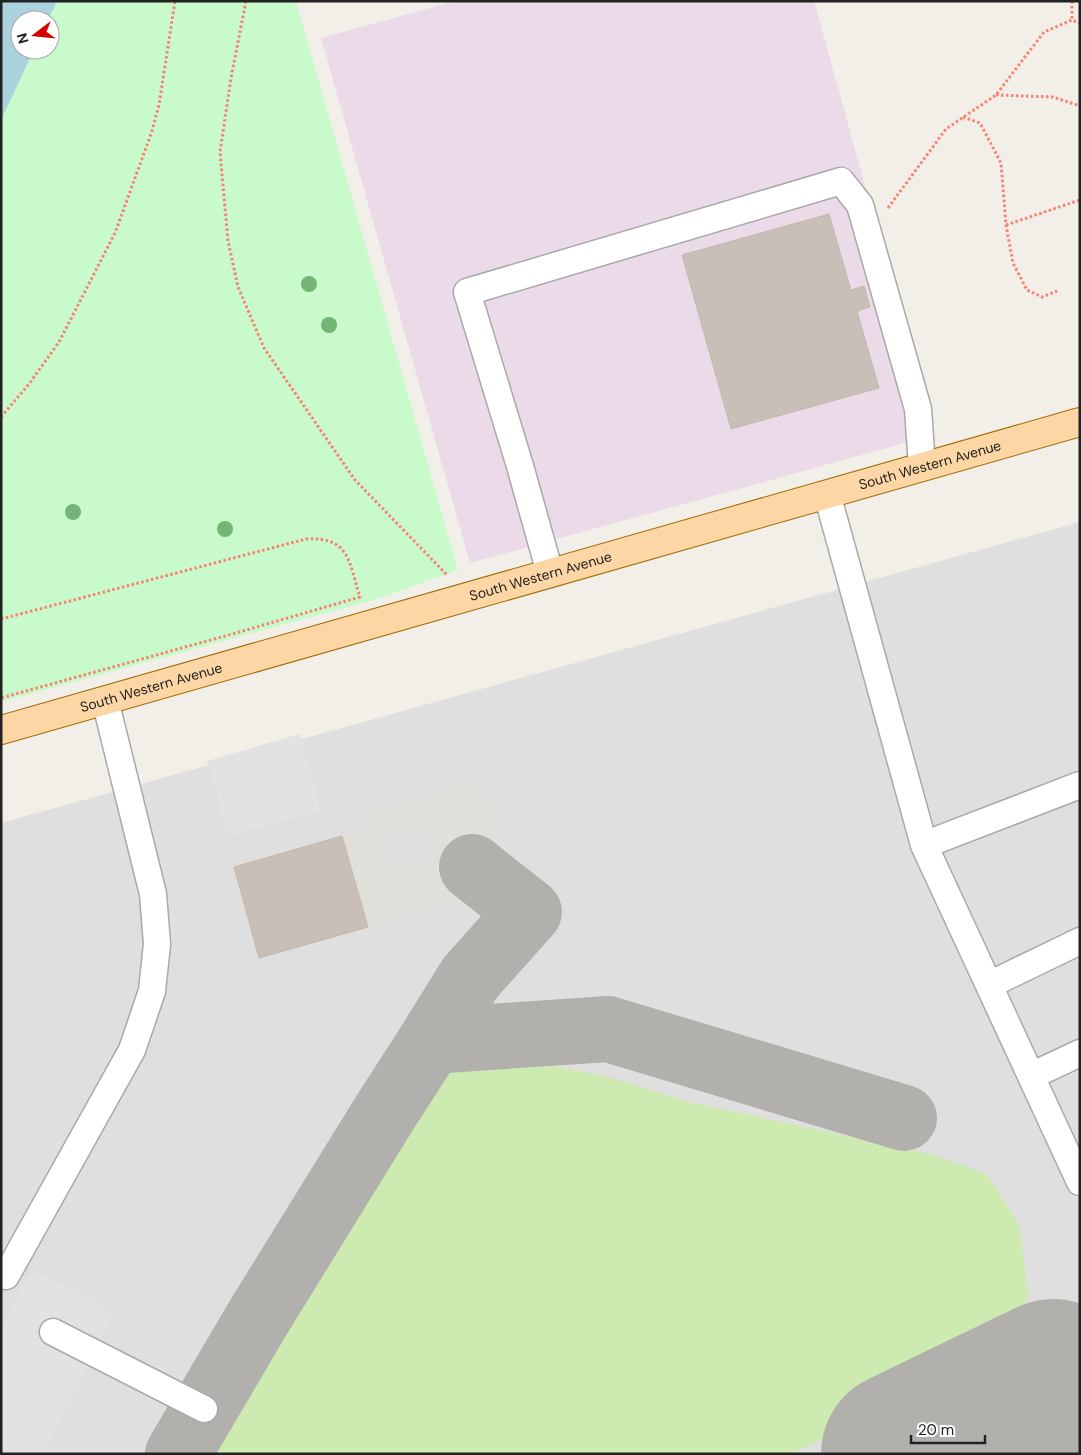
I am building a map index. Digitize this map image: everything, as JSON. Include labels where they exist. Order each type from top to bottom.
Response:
[{"type":"main road","name":"South Western Avenue","points":[[1,730],[1080,422]]},
{"type":"street","points":[[550,573],[520,466],[467,292],[841,181],[860,204],[871,242],[918,409],[922,467]]},
{"type":"street","points":[[827,494],[924,845],[1031,1076],[1078,1172]]},
{"type":"street","points":[[6,1276],[132,1050],[152,991],[158,944],[152,894],[105,700]]},
{"type":"street","points":[[924,845],[1080,784]]},
{"type":"street","points":[[988,984],[1080,941]]},
{"type":"street","points":[[1031,1076],[1080,1053]]},
{"type":"street","points":[[53,1332],[204,1409]]},
{"type":"path","points":[[1,417],[29,384],[59,342],[115,232],[151,134],[159,106],[174,1]]},
{"type":"path","points":[[246,1],[231,78],[220,152],[228,241],[238,287],[264,348],[355,480],[468,596]]},
{"type":"path","points":[[1072,1],[1072,20]]},
{"type":"path","points":[[871,242],[890,203],[946,128],[996,95],[1044,32],[1072,20],[1080,23]]},
{"type":"path","points":[[996,95],[1052,97],[1080,106]]},
{"type":"path","points":[[963,117],[980,123],[1001,163],[1006,225],[1013,263],[1027,290],[1042,297],[1057,290]]},
{"type":"path","points":[[1006,225],[1080,200]]},
{"type":"path","points":[[1,619],[306,539],[327,540],[341,548],[347,555],[360,597],[1,698]]},
{"type":"shaded area","points":[[455,1],[814,1],[934,435],[470,563],[321,38]]},
{"type":"shaded area","points":[[1080,522],[1080,1454],[1,1454],[1,823]]},
{"type":"shaded area","points":[[300,734],[321,810],[228,836],[207,761]]},
{"type":"shaded area","points":[[481,782],[495,833],[472,867],[454,899],[368,927],[342,836],[366,829],[362,817]],"holes":[[[409,825],[422,832],[429,845],[426,860],[415,870],[407,872],[392,868],[386,862],[382,847],[388,833],[394,828],[401,826]]]},
{"type":"shaded area","points":[[32,1270],[114,1313],[44,1454],[1,1454],[1,1330]]},
{"type":"green space","points":[[1,1],[296,1],[458,570],[374,600],[1,702]]},
{"type":"green space","points":[[469,1049],[609,1077],[685,1101],[930,1154],[987,1174],[1020,1226],[1028,1296],[1007,1354],[790,1454],[212,1454],[235,1399],[440,1064]]},
{"type":"water","points":[[1,1],[57,1],[53,10],[10,10],[10,60],[29,60],[1,120]]},
{"type":"building","points":[[829,214],[851,290],[864,286],[870,307],[857,311],[879,388],[731,429],[682,255]]},
{"type":"building","points":[[342,836],[368,927],[259,958],[234,867]]},
{"type":"taxiway","points":[[178,1454],[258,1318],[470,978],[529,912],[472,867]]},
{"type":"taxiway","points":[[431,1041],[608,1029],[904,1118]]},
{"type":"runway","points":[[904,1454],[1053,1382]]}]
